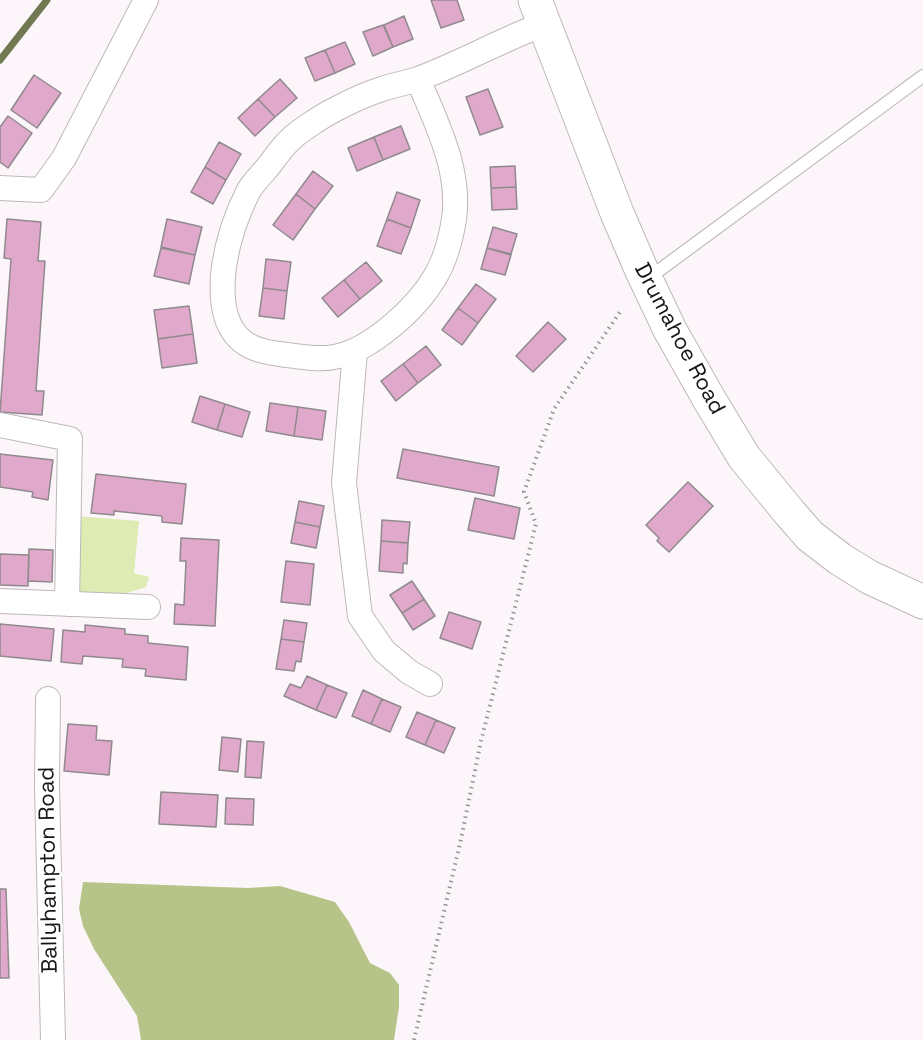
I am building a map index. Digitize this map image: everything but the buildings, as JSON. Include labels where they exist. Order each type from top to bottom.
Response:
[{"type":"main road","name":"Drumahoe Road","points":[[539,12],[617,213],[646,280],[670,330],[744,457],[810,536],[869,577],[923,602]]},
{"type":"street","points":[[0,188],[41,190],[64,158],[146,0]]},
{"type":"street","points":[[418,79],[445,143],[453,170],[455,197],[454,218],[448,248],[436,275],[424,294],[401,318],[355,351],[334,357],[313,358],[275,353],[256,349],[244,342],[237,336],[224,306],[223,280],[226,255],[233,228],[250,188],[292,137],[334,110],[380,89],[418,79],[539,12]]},
{"type":"street","points":[[355,351],[344,483],[360,616],[384,651],[409,672],[430,684]]},
{"type":"street","points":[[0,426],[70,440],[68,604]]},
{"type":"street","points":[[0,602],[148,607]]},
{"type":"street","name":"Ballyhampton Road","points":[[48,699],[47,786],[53,1040]]},
{"type":"lane","points":[[646,280],[923,76]]},
{"type":"path","points":[[414,1040],[461,839],[481,741],[536,524],[525,492],[554,409],[622,309]]},
{"type":"green space","points":[[76,516],[139,521],[134,573],[149,577],[146,587],[127,593],[90,595],[76,592]]},
{"type":"green space","points":[[83,882],[248,888],[280,886],[335,902],[349,922],[370,963],[390,973],[399,985],[399,1007],[394,1040],[141,1040],[137,1016],[94,949],[83,926],[79,909]]},
{"type":"waterway","points":[[0,60],[47,0]]}]
